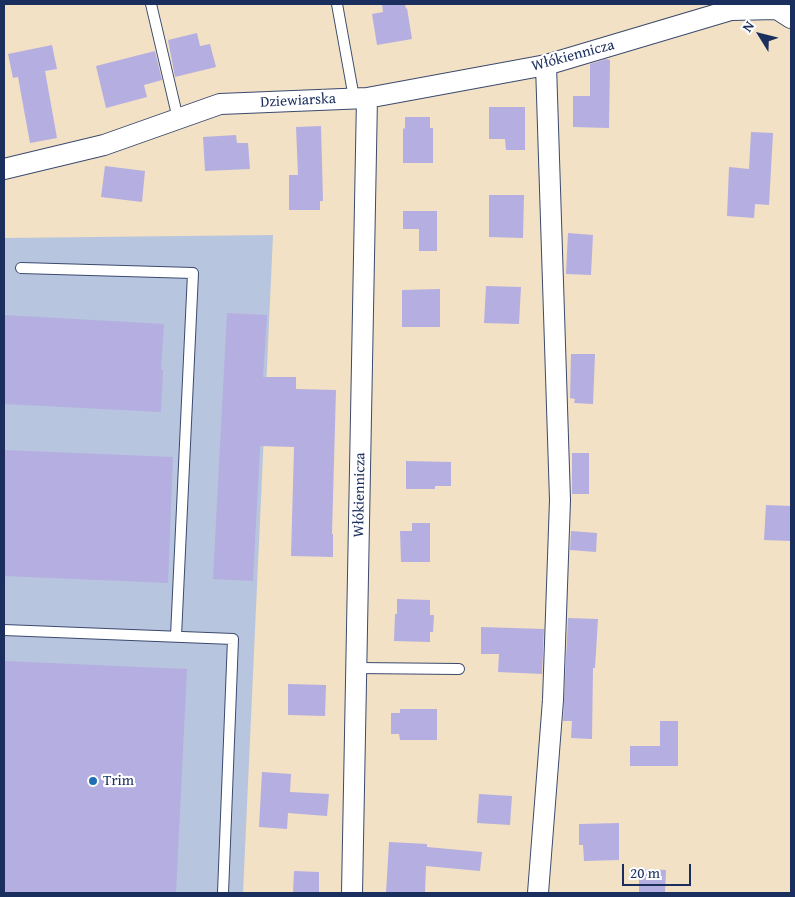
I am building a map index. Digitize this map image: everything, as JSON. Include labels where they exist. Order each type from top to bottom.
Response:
[{"type":"street","name":"Włókiennicza","points":[[352,893],[357,668],[361,98],[546,65],[731,10],[784,13]]},
{"type":"street","points":[[538,893],[553,700],[560,500],[546,65]]},
{"type":"street","name":"Dziewiarska","points":[[4,169],[104,145],[220,104],[361,98]]},
{"type":"lane","points":[[151,4],[178,119]]},
{"type":"lane","name":"Dziewiarska","points":[[337,4],[361,98]]},
{"type":"lane","points":[[21,268],[194,272],[176,636]]},
{"type":"lane","points":[[4,630],[232,638],[223,893]]},
{"type":"lane","points":[[357,668],[459,669]]},
{"type":"shaded area","points":[[273,235],[243,893],[4,893],[4,238]]},
{"type":"building","points":[[382,4],[405,4],[412,39],[377,45],[372,14],[383,12]]},
{"type":"building","points":[[197,33],[200,46],[210,44],[216,67],[175,77],[168,40]]},
{"type":"building","points":[[52,45],[57,69],[45,71],[57,138],[30,143],[18,77],[13,78],[8,54]]},
{"type":"building","points":[[155,51],[162,80],[144,85],[147,97],[106,108],[96,66]]},
{"type":"building","points":[[606,59],[610,60],[609,128],[573,127],[573,96],[590,96],[590,64]]},
{"type":"building","points":[[489,107],[525,107],[525,150],[506,150],[505,139],[489,139]]},
{"type":"building","points":[[405,117],[430,117],[430,128],[433,128],[433,163],[403,163]]},
{"type":"building","points":[[321,126],[323,201],[320,201],[320,210],[289,210],[289,175],[298,175],[296,127]]},
{"type":"building","points":[[751,132],[773,133],[769,205],[755,204],[754,218],[727,216],[729,167],[749,169]]},
{"type":"building","points":[[236,135],[237,143],[248,143],[250,169],[205,171],[203,137]]},
{"type":"building","points":[[105,166],[145,171],[142,202],[101,197]]},
{"type":"building","points":[[489,195],[524,195],[523,238],[489,237]]},
{"type":"building","points":[[403,211],[437,211],[437,251],[419,251],[419,229],[403,229]]},
{"type":"building","points":[[568,233],[593,235],[591,275],[566,274]]},
{"type":"building","points":[[486,286],[521,287],[519,324],[484,323]]},
{"type":"building","points":[[440,289],[440,327],[402,327],[402,290]]},
{"type":"building","points":[[227,313],[267,315],[263,377],[296,377],[296,389],[336,390],[333,557],[291,556],[294,447],[260,446],[253,581],[213,579]]},
{"type":"building","points":[[4,315],[164,324],[161,412],[4,404]]},
{"type":"building","points":[[571,354],[595,354],[593,404],[574,403],[575,399],[570,398]]},
{"type":"building","points":[[4,450],[173,457],[168,583],[4,576]]},
{"type":"building","points":[[572,453],[589,453],[589,494],[572,494]]},
{"type":"building","points":[[406,461],[451,462],[451,486],[435,486],[435,489],[406,489]]},
{"type":"building","points":[[766,505],[791,506],[791,541],[764,540]]},
{"type":"building","points":[[412,523],[430,523],[430,562],[401,562],[400,531],[412,531]]},
{"type":"building","points":[[571,531],[597,533],[596,552],[570,550]]},
{"type":"building","points":[[397,599],[430,600],[430,615],[434,615],[433,632],[430,632],[430,642],[394,641]]},
{"type":"building","points":[[568,618],[598,619],[595,668],[593,668],[592,739],[571,738],[572,721],[563,721]]},
{"type":"building","points":[[481,627],[544,629],[542,674],[498,672],[499,654],[481,654]]},
{"type":"building","name":"Trim","points":[[4,661],[187,669],[176,893],[4,893]]},
{"type":"building","points":[[288,684],[326,685],[325,716],[288,715]]},
{"type":"building","points":[[400,709],[437,709],[437,740],[400,740],[399,734],[391,734],[391,713],[400,713]]},
{"type":"building","points":[[660,721],[678,721],[678,766],[630,766],[630,746],[660,746]]},
{"type":"building","points":[[262,772],[291,774],[290,792],[329,794],[327,816],[288,813],[287,829],[259,827]]},
{"type":"building","points":[[479,794],[512,796],[510,825],[477,823]]},
{"type":"building","points":[[619,823],[619,860],[584,861],[583,845],[579,845],[579,824]]},
{"type":"building","points":[[389,842],[427,844],[427,847],[482,852],[480,871],[426,866],[425,893],[386,893]]},
{"type":"building","points":[[639,869],[666,870],[665,893],[639,892]]},
{"type":"building","points":[[294,871],[319,872],[319,893],[293,893]]},
{"type":"place","name":"Trim","points":[[93,781]]}]
